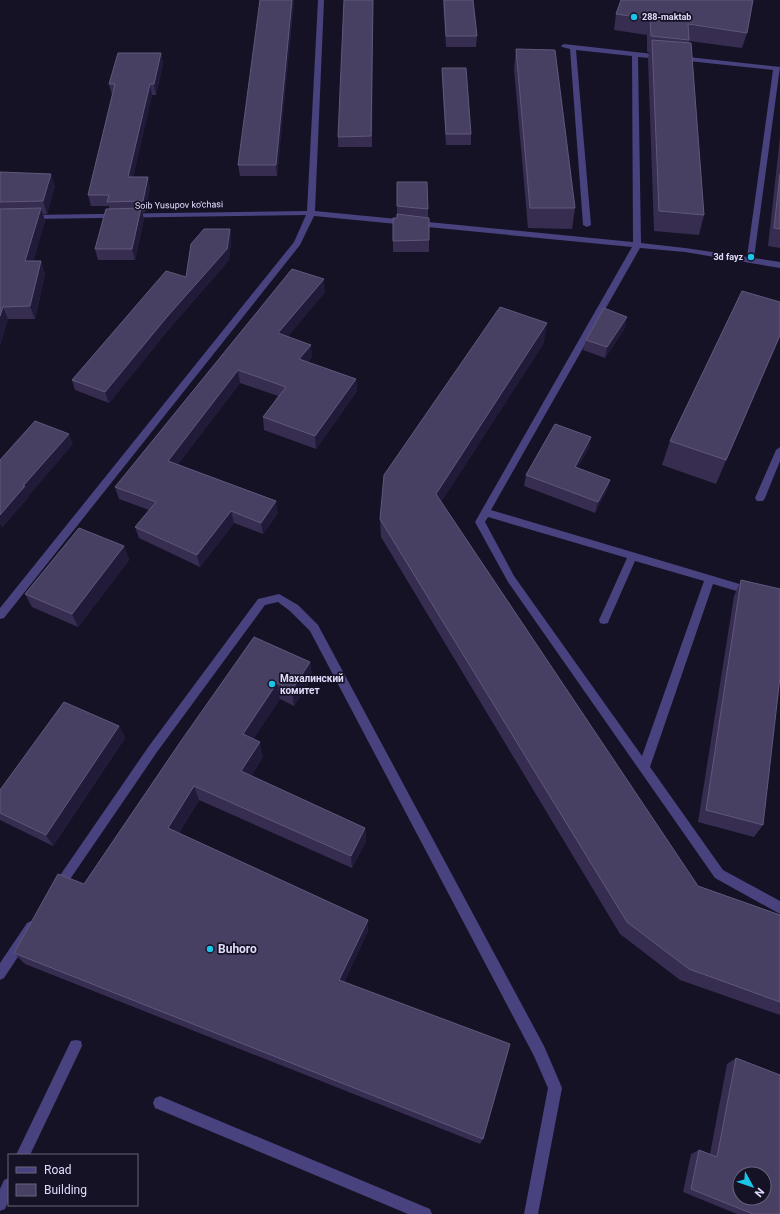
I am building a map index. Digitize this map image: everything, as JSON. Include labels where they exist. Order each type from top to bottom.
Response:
[{"type":"street","points":[[0,615],[297,243],[311,213],[322,0]]},
{"type":"street","points":[[564,46],[666,57]]},
{"type":"street","points":[[573,48],[587,225]]},
{"type":"street","points":[[635,54],[637,246],[480,522],[511,579],[719,874],[780,908]]},
{"type":"street","points":[[674,58],[778,69],[750,260]]},
{"type":"street","name":"Soib Yusupov ko'chasi","points":[[24,217],[311,213],[685,250],[780,265]]},
{"type":"street","points":[[760,498],[780,450]]},
{"type":"street","points":[[485,512],[632,557],[710,578],[759,595]]},
{"type":"street","points":[[604,620],[632,557]]},
{"type":"street","points":[[644,767],[710,578]]},
{"type":"street","points":[[51,898],[153,749],[262,602],[279,598],[294,608],[314,628],[539,1051],[555,1088],[531,1214]]},
{"type":"street","points":[[0,974],[37,917]]},
{"type":"street","points":[[23,1154],[76,1046]]},
{"type":"street","points":[[160,1104],[425,1214]]},
{"type":"street","points":[[0,1204],[8,1187]]},
{"type":"building","points":[[260,0],[292,0],[276,165],[238,165]]},
{"type":"building","points":[[344,0],[373,0],[371,136],[338,137]]},
{"type":"building","points":[[444,0],[473,0],[477,36],[446,36]]},
{"type":"building","points":[[621,0],[753,0],[747,33],[688,24],[689,40],[651,36],[650,19],[616,14]]},
{"type":"building","points":[[652,40],[691,43],[704,215],[659,211]]},
{"type":"building","points":[[516,49],[555,50],[575,208],[530,208]]},
{"type":"building","points":[[118,53],[161,53],[154,84],[150,84],[128,177],[148,177],[143,201],[107,202],[109,195],[88,195],[115,84],[109,84]]},
{"type":"building","points":[[442,68],[466,68],[471,134],[446,134]]},
{"type":"building","points":[[0,172],[51,174],[43,201],[0,202]]},
{"type":"building","points":[[780,174],[780,229],[774,228]]},
{"type":"building","points":[[397,182],[427,182],[428,209],[397,206]]},
{"type":"building","points":[[41,208],[25,261],[41,261],[30,306],[3,307],[0,316],[0,209]]},
{"type":"building","points":[[141,208],[132,249],[95,249],[106,209]]},
{"type":"building","points":[[397,214],[429,218],[429,240],[393,241],[393,218],[397,218]]},
{"type":"building","points":[[204,229],[230,229],[227,249],[166,318],[105,392],[72,380],[166,271],[186,277],[191,244]]},
{"type":"building","points":[[292,269],[324,279],[278,333],[311,345],[299,359],[356,379],[315,436],[263,417],[286,387],[238,370],[168,461],[276,501],[261,523],[231,511],[197,555],[135,527],[156,502],[115,487]]},
{"type":"building","points":[[742,291],[780,302],[780,335],[726,460],[670,441]]},
{"type":"building","points":[[500,307],[547,323],[436,494],[698,886],[780,915],[780,1002],[689,969],[627,922],[380,519],[384,475]]},
{"type":"building","points":[[604,308],[627,317],[607,347],[586,340]]},
{"type":"building","points":[[35,421],[69,434],[23,486],[25,486],[0,515],[0,460]]},
{"type":"building","points":[[555,424],[591,437],[575,467],[610,480],[598,502],[526,475]]},
{"type":"building","points":[[79,528],[124,546],[72,614],[25,594]]},
{"type":"building","points":[[741,580],[780,589],[780,677],[763,825],[706,810]]},
{"type":"building","points":[[254,637],[310,662],[292,690],[277,683],[243,734],[260,742],[241,771],[365,828],[351,856],[194,786],[168,828],[368,920],[339,980],[510,1044],[483,1139],[14,953],[58,874],[84,884]]},
{"type":"building","points":[[64,702],[119,726],[46,835],[0,813],[0,790]]},
{"type":"building","points":[[736,1058],[780,1075],[780,1214],[753,1214],[733,1206],[772,1206],[772,1166],[732,1166],[732,1206],[691,1189],[699,1150],[717,1157]]},
{"type":"place","name":"288-maktab","points":[[634,17]]},
{"type":"place","name":"3d fayz","points":[[751,257]]},
{"type":"place","name":"Махалинский комитет","points":[[272,684]]},
{"type":"place","name":"Buhoro","points":[[210,949]]}]
